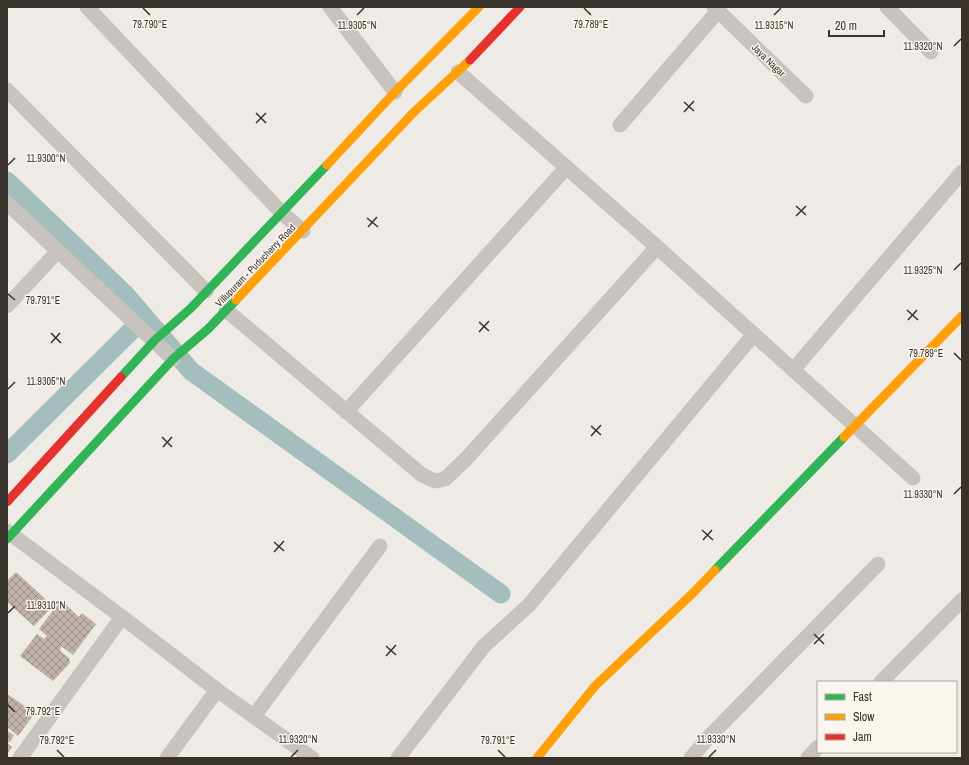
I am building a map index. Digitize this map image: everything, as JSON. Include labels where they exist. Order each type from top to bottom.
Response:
[{"type":"main road","name":"Villupuram - Puducherry Road","points":[[8,535],[174,358],[208,329],[414,112],[458,72],[473,50],[520,7]]},
{"type":"main road","name":"Villupuram - Puducherry Road","points":[[7,502],[155,340],[191,308],[395,92],[456,36],[470,10]]},
{"type":"main road","points":[[536,758],[595,686],[693,593],[962,316]]},
{"type":"street","points":[[87,7],[282,213],[302,231]]},
{"type":"street","points":[[330,7],[395,92]]},
{"type":"street","points":[[887,7],[931,52]]},
{"type":"street","points":[[620,124],[716,9]]},
{"type":"street","name":"Jaya Nagar","points":[[716,9],[806,96]]},
{"type":"street","points":[[458,72],[658,247],[913,478]]},
{"type":"street","points":[[7,90],[206,291]]},
{"type":"street","points":[[346,412],[566,168]]},
{"type":"street","points":[[793,370],[962,172]]},
{"type":"street","points":[[7,202],[174,358]]},
{"type":"street","points":[[226,310],[422,475],[435,481],[445,479],[466,459],[658,247]]},
{"type":"street","points":[[7,306],[58,251]]},
{"type":"street","points":[[398,758],[484,646],[529,605],[754,334]]},
{"type":"street","points":[[8,535],[122,617],[216,690],[312,758]]},
{"type":"street","points":[[254,716],[380,546]]},
{"type":"street","points":[[691,758],[707,739],[878,564]]},
{"type":"street","points":[[882,681],[962,600]]},
{"type":"street","points":[[20,758],[122,617]]},
{"type":"street","points":[[167,758],[216,690]]},
{"type":"street","points":[[808,758],[817,748]]},
{"type":"building","points":[[16,572],[53,606],[34,626],[7,602],[7,581]]},
{"type":"building","points":[[61,600],[79,617],[82,613],[96,624],[73,655],[61,646],[60,651],[69,658],[70,663],[53,681],[20,656],[37,634],[44,639],[47,636],[39,629]]},
{"type":"building","points":[[7,694],[35,713],[18,736],[7,727]]},
{"type":"building","points":[[7,731],[14,735],[10,742],[7,742]]},
{"type":"building","points":[[7,743],[12,747],[7,754]]},
{"type":"waterway","points":[[7,181],[125,294],[191,371],[501,594]]},
{"type":"waterway","points":[[7,454],[145,317]]},
{"type":"traffic: fast","points":[[121,377],[155,340],[191,308],[327,165]]},
{"type":"traffic: fast","points":[[7,539],[174,358],[208,329],[236,300]]},
{"type":"traffic: fast","points":[[715,570],[844,437]]},
{"type":"traffic: slow","points":[[327,165],[395,92],[479,7]]},
{"type":"traffic: slow","points":[[236,300],[414,112],[470,60]]},
{"type":"traffic: slow","points":[[844,437],[962,316]]},
{"type":"traffic: slow","points":[[537,758],[595,686],[693,593],[715,570]]},
{"type":"traffic: jam","points":[[470,60],[520,7]]},
{"type":"traffic: jam","points":[[7,502],[121,377]]}]
